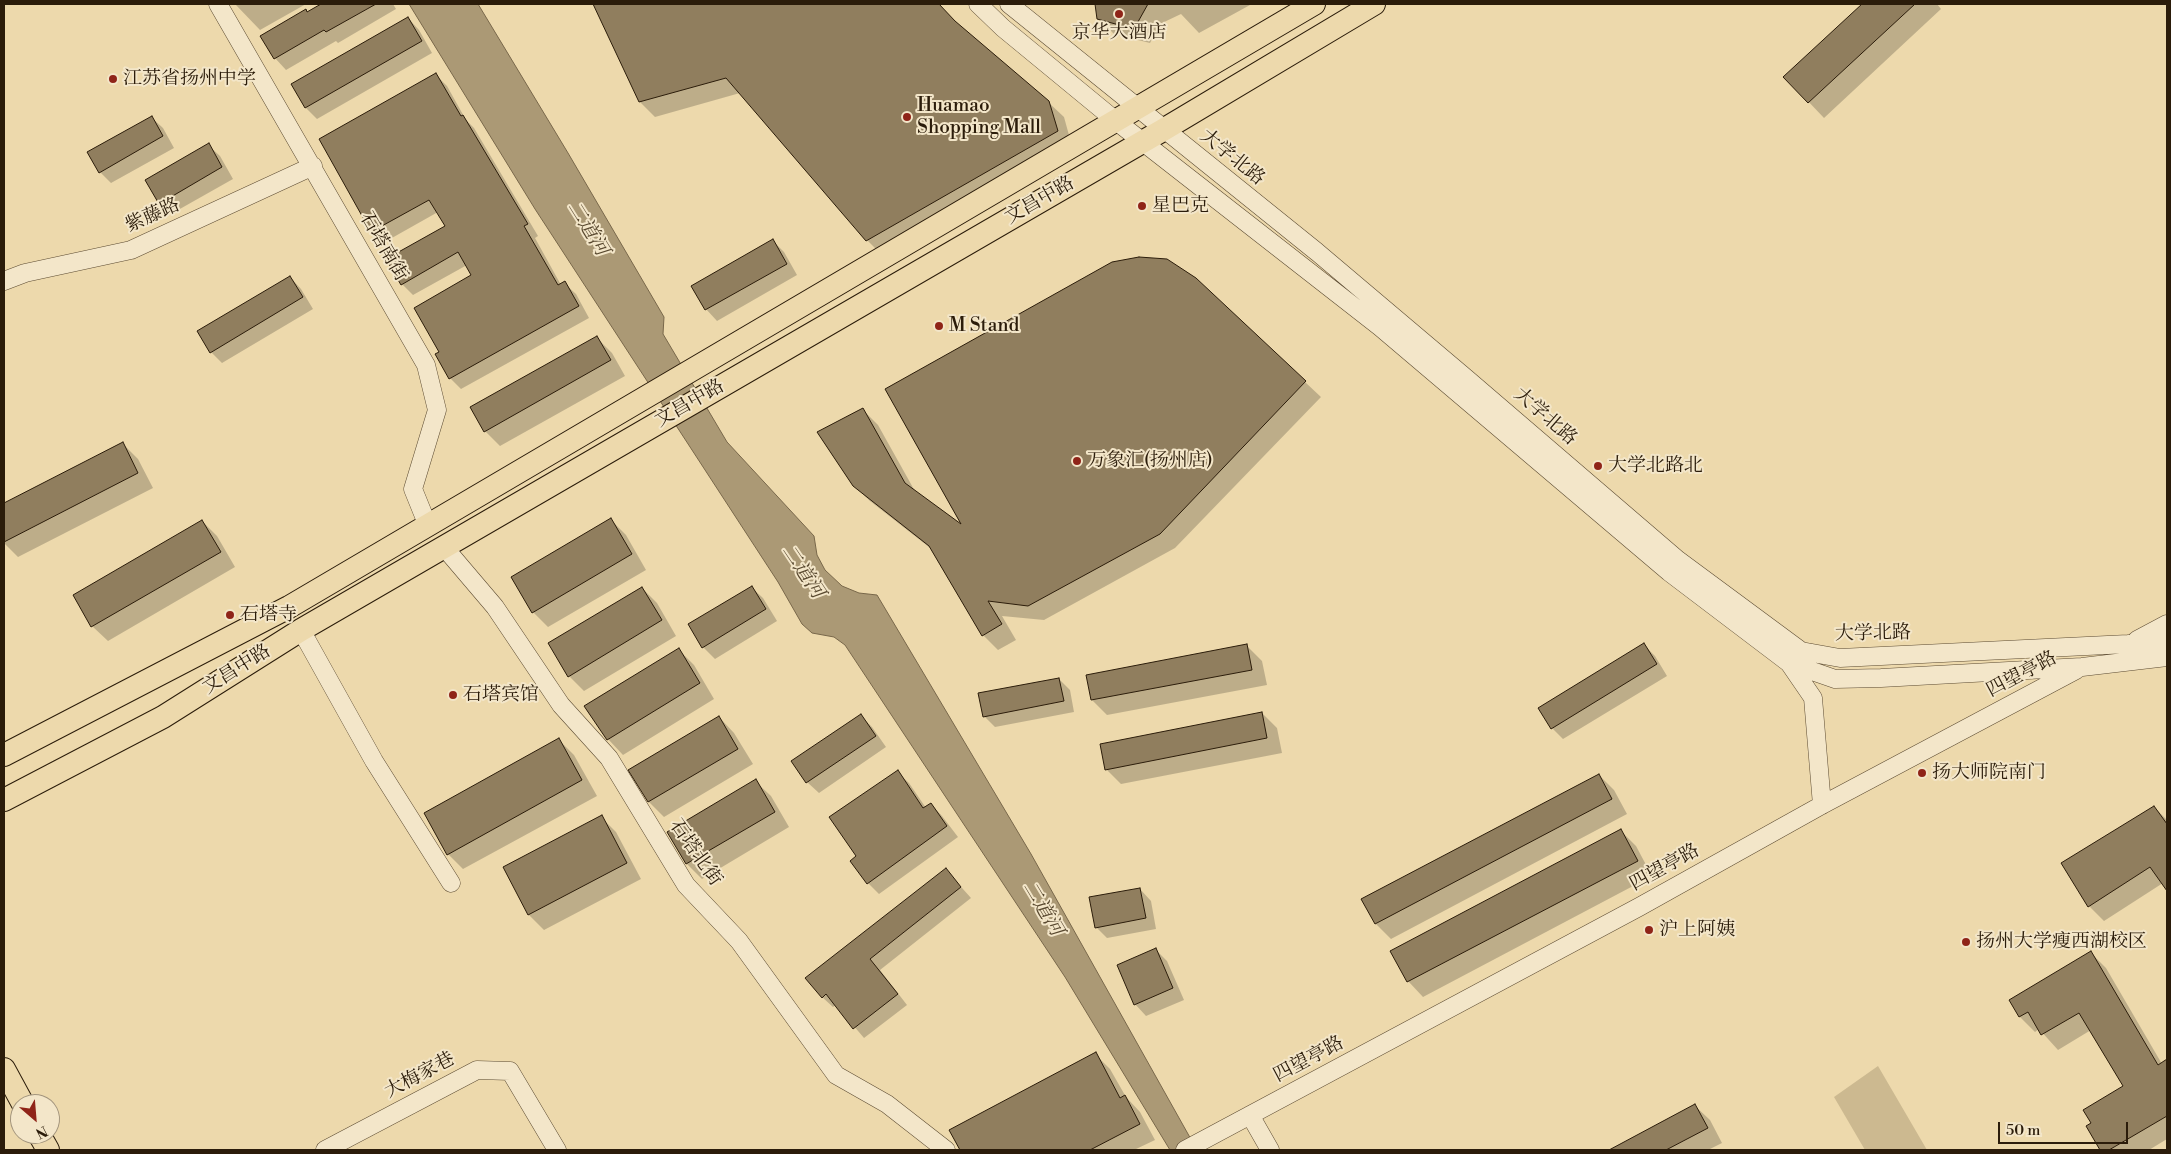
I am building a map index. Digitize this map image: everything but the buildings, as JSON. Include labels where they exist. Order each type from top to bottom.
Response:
[{"type":"main road","name":"文昌中路","points":[[4,755],[289,607],[1314,4]]},
{"type":"main road","name":"文昌中路","points":[[4,800],[163,717],[301,630],[1143,142],[1374,4]]},
{"type":"main road","points":[[4,1069],[18,1094]]},
{"type":"street","name":"石塔南街","points":[[218,4],[426,365],[437,410],[413,489],[428,526]]},
{"type":"street","name":"大学北路","points":[[978,4],[1003,28],[1143,142],[1380,327],[1669,572],[1789,663],[1835,679],[2082,667],[2167,657]]},
{"type":"street","name":"大学北路","points":[[1009,4],[1332,265],[1678,560],[1800,650],[1840,658],[2128,644],[2167,640]]},
{"type":"street","name":"紫藤路","points":[[4,281],[25,273],[132,250],[313,166]]},
{"type":"street","name":"石塔北街","points":[[444,547],[495,607],[561,705],[609,758],[686,885],[739,942],[836,1075],[887,1104],[946,1150]]},
{"type":"street","name":"四望亭路","points":[[1185,1150],[1639,907],[1822,805],[2167,624]]},
{"type":"street","points":[[301,630],[374,761],[451,883]]},
{"type":"street","points":[[1789,663],[1813,698],[1822,805]]},
{"type":"street","name":"大梅家巷","points":[[325,1150],[476,1070],[510,1071],[557,1150]]},
{"type":"street","points":[[1250,1116],[1270,1150]]},
{"type":"shaded area","points":[[1878,1066],[1927,1150],[1865,1150],[1834,1097]]},
{"type":"water","name":"二道河","points":[[409,4],[478,4],[664,317],[663,334],[727,442],[814,536],[817,555],[825,570],[842,586],[859,593],[877,595],[1031,854],[1197,1150],[1170,1150],[1065,977],[845,645],[834,637],[812,633],[802,624],[778,582],[535,209]]},
{"type":"place","name":"京华大酒店","points":[[1119,14]]},
{"type":"place","name":"江苏省扬州中学","points":[[113,79]]},
{"type":"place","name":"Huamao Shopping Mall","points":[[907,117]]},
{"type":"place","name":"星巴克","points":[[1142,206]]},
{"type":"place","name":"M Stand","points":[[939,326]]},
{"type":"place","name":"万象汇(扬州店)","points":[[1077,461]]},
{"type":"place","name":"大学北路北","points":[[1598,466]]},
{"type":"place","name":"石塔寺","points":[[230,615]]},
{"type":"place","name":"石塔宾馆","points":[[453,695]]},
{"type":"place","name":"扬大师院南门","points":[[1922,773]]},
{"type":"place","name":"沪上阿姨","points":[[1649,930]]},
{"type":"place","name":"扬州大学瘦西湖校区","points":[[1966,942]]}]
